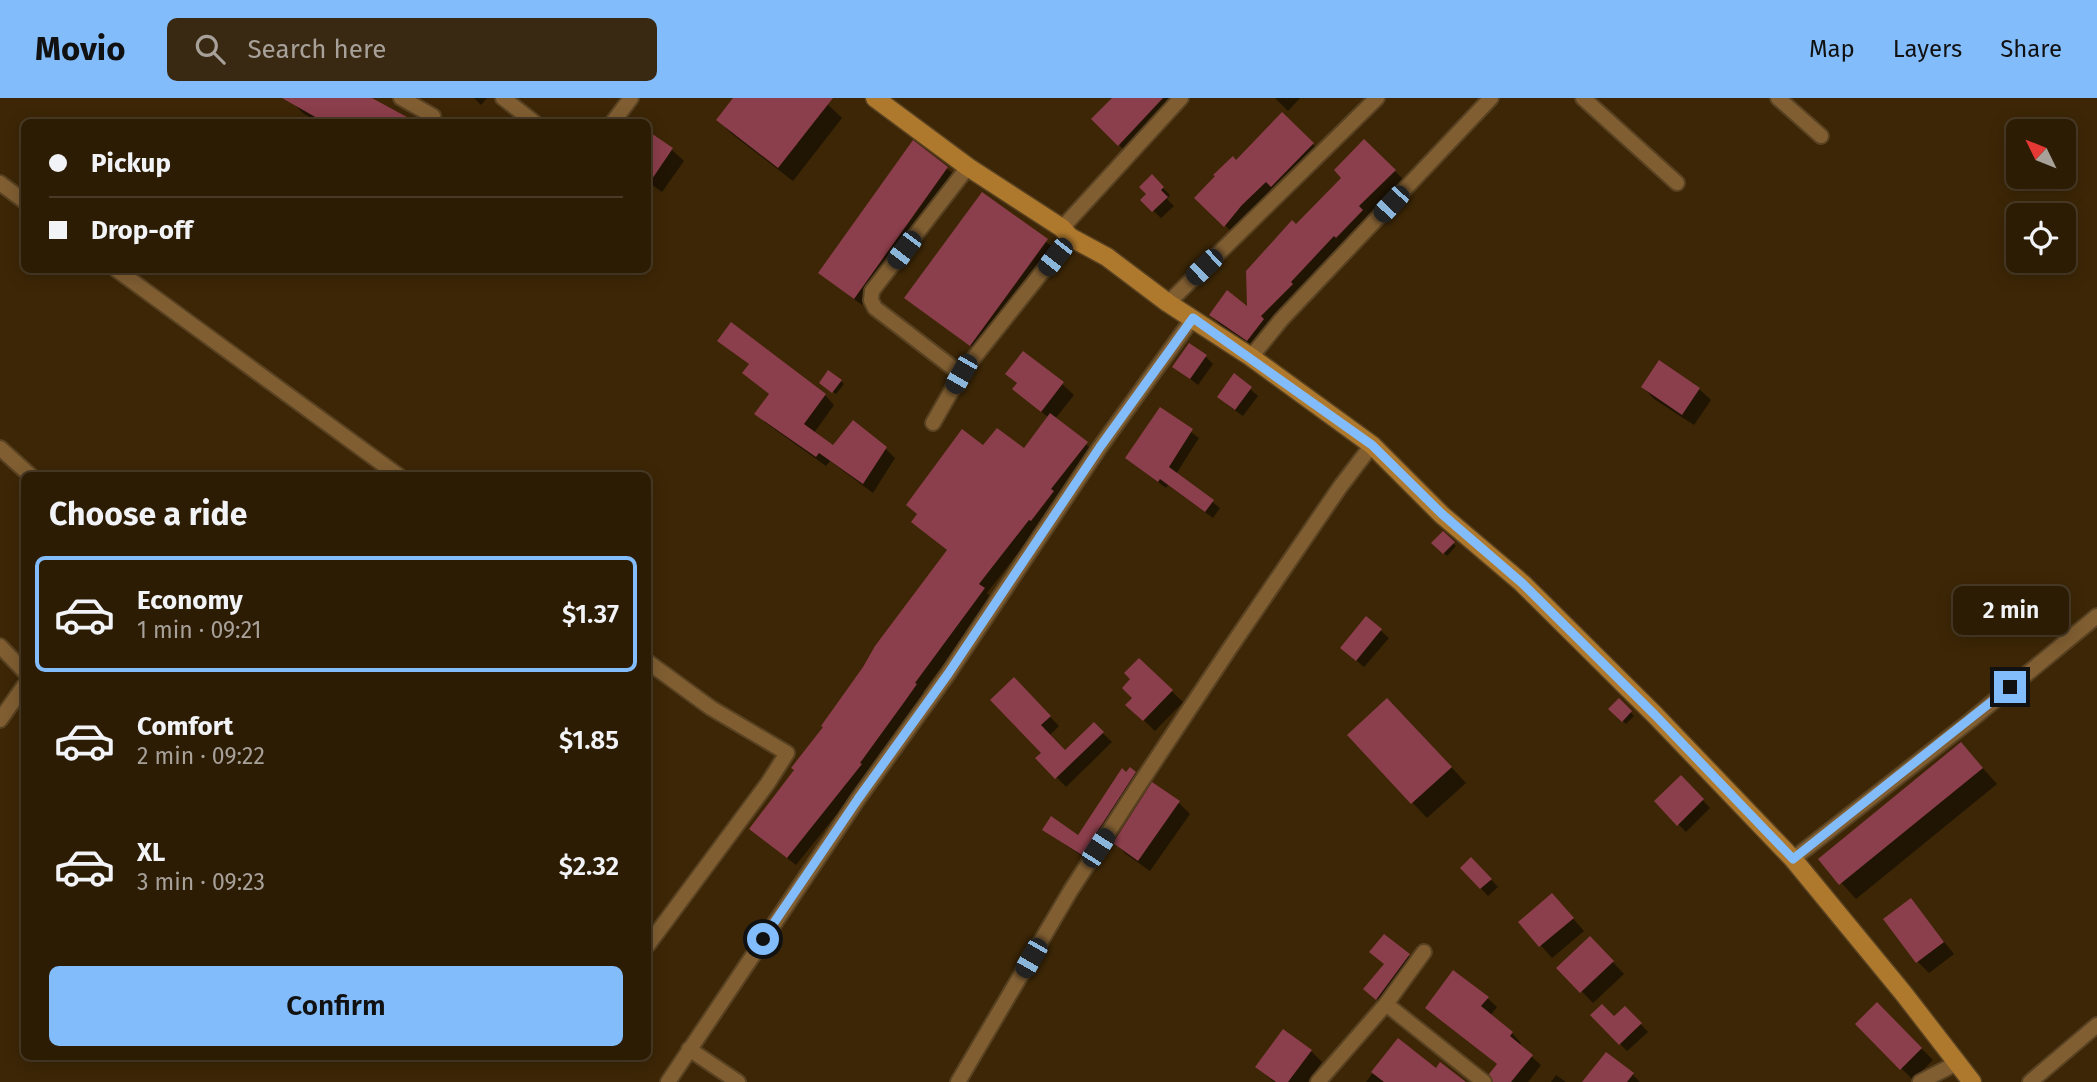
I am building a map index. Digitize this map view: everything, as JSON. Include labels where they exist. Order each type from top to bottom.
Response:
[{"type":"main road","points":[[875,98],[968,166],[1107,257],[1168,303],[1251,357],[1372,445],[1442,514],[1522,583],[1655,715],[1793,859],[1972,1082]]},
{"type":"street","points":[[401,98],[433,116]]},
{"type":"street","points":[[503,98],[530,119]]},
{"type":"street","points":[[616,119],[631,98]]},
{"type":"street","points":[[933,423],[961,374],[1066,232],[1181,98]]},
{"type":"street","points":[[1168,303],[1377,98]]},
{"type":"street","points":[[1251,357],[1281,320],[1491,98]]},
{"type":"street","points":[[1583,98],[1678,183]]},
{"type":"street","points":[[1783,99],[1821,136]]},
{"type":"street","points":[[961,374],[875,308],[871,300],[872,291],[968,166]]},
{"type":"street","points":[[0,183],[21,199]]},
{"type":"street","points":[[121,273],[395,472]]},
{"type":"street","points":[[668,1082],[858,799],[964,652],[1100,447],[1193,318]]},
{"type":"street","points":[[958,1082],[1079,878],[1230,648],[1340,487],[1372,445]]},
{"type":"street","points":[[0,448],[27,472]]},
{"type":"street","points":[[1793,859],[2095,623]]},
{"type":"street","points":[[0,646],[21,668]]},
{"type":"street","points":[[651,664],[711,708],[787,752],[768,783],[651,941]]},
{"type":"street","points":[[0,720],[21,690]]},
{"type":"street","points":[[1318,1082],[1386,1004],[1424,952]]},
{"type":"street","points":[[1386,1004],[1484,1082]]},
{"type":"street","points":[[2030,1082],[2097,1025]]},
{"type":"street","points":[[689,1049],[738,1082]]},
{"type":"street","points":[[1920,1082],[1957,1063]]},
{"type":"building","points":[[282,98],[372,98],[410,119],[319,119]]},
{"type":"building","points":[[733,98],[833,98],[778,168],[716,120]]},
{"type":"building","points":[[1112,98],[1163,98],[1118,146],[1091,119]]},
{"type":"building","points":[[1282,112],[1314,143],[1271,187],[1266,182],[1224,227],[1194,198],[1215,176],[1213,175],[1233,156],[1236,160]]},
{"type":"building","points":[[651,133],[673,148],[651,181]]},
{"type":"building","points":[[1364,139],[1396,170],[1359,206],[1363,210],[1336,238],[1334,236],[1291,282],[1293,284],[1261,316],[1264,319],[1247,341],[1209,315],[1227,290],[1247,306],[1246,271],[1292,220],[1296,224],[1341,178],[1334,170]]},
{"type":"building","points":[[913,140],[948,167],[854,299],[818,273]]},
{"type":"building","points":[[1152,174],[1164,187],[1161,190],[1168,197],[1152,212],[1140,200],[1146,194],[1139,187]]},
{"type":"building","points":[[982,192],[1048,239],[970,346],[904,298]]},
{"type":"building","points":[[731,322],[826,394],[804,424],[833,445],[853,420],[887,447],[863,484],[819,453],[816,457],[754,414],[769,394],[742,373],[749,364],[717,341]]},
{"type":"building","points":[[1189,343],[1207,355],[1190,379],[1172,367]]},
{"type":"building","points":[[1023,351],[1064,382],[1041,412],[1012,389],[1017,383],[1005,374]]},
{"type":"building","points":[[1659,360],[1700,388],[1682,415],[1641,387]]},
{"type":"building","points":[[828,370],[842,380],[832,393],[819,383]]},
{"type":"building","points":[[1234,373],[1252,387],[1235,410],[1217,397]]},
{"type":"building","points":[[1160,407],[1193,429],[1169,467],[1214,500],[1205,512],[1160,479],[1158,482],[1125,458]]},
{"type":"building","points":[[1050,413],[1088,442],[1051,489],[1054,491],[1031,521],[1029,520],[979,584],[985,588],[915,683],[917,684],[860,763],[862,764],[787,858],[749,829],[794,770],[791,768],[823,727],[821,726],[875,646],[947,550],[911,522],[917,514],[906,505],[962,429],[983,445],[997,428],[1024,448]]},
{"type":"building","points":[[1443,531],[1455,542],[1443,554],[1431,543]]},
{"type":"building","points":[[1366,616],[1382,629],[1356,661],[1340,648]]},
{"type":"building","points":[[1139,658],[1173,690],[1143,721],[1125,705],[1132,698],[1122,688],[1130,679],[1124,673]]},
{"type":"building","points":[[1014,677],[1051,716],[1041,725],[1065,750],[1094,722],[1104,732],[1055,779],[1035,758],[1041,753],[990,700]]},
{"type":"building","points":[[1387,698],[1452,767],[1411,804],[1347,735]]},
{"type":"building","points":[[1619,698],[1632,711],[1622,722],[1608,709]]},
{"type":"building","points":[[1961,742],[1983,768],[1839,885],[1818,859]]},
{"type":"building","points":[[1130,767],[1136,772],[1082,855],[1042,830],[1051,816],[1078,835],[1122,768],[1126,772]]},
{"type":"building","points":[[1681,775],[1704,799],[1677,826],[1654,801]]},
{"type":"building","points":[[1152,782],[1180,801],[1138,861],[1113,843]]},
{"type":"building","points":[[1471,857],[1492,879],[1480,889],[1460,868]]},
{"type":"building","points":[[1552,893],[1574,918],[1539,947],[1518,922]]},
{"type":"building","points":[[1911,898],[1944,942],[1916,963],[1883,919]]},
{"type":"building","points":[[1384,934],[1410,954],[1376,1000],[1363,989],[1384,964],[1369,952]]},
{"type":"building","points":[[1590,936],[1614,961],[1580,993],[1556,968]]},
{"type":"building","points":[[1453,970],[1489,997],[1481,1006],[1513,1032],[1510,1036],[1533,1055],[1511,1082],[1493,1082],[1489,1074],[1497,1064],[1425,1008]]},
{"type":"building","points":[[1877,1002],[1922,1048],[1900,1070],[1855,1024]]},
{"type":"building","points":[[1602,1004],[1614,1016],[1625,1006],[1642,1023],[1619,1045],[1590,1015]]},
{"type":"building","points":[[1283,1029],[1312,1050],[1288,1082],[1276,1082],[1255,1067]]},
{"type":"building","points":[[1398,1038],[1436,1068],[1440,1062],[1466,1082],[1384,1082],[1371,1072]]},
{"type":"building","points":[[1606,1052],[1634,1073],[1627,1082],[1582,1082]]},
{"type":"route","points":[[763,939],[858,799],[948,674],[1100,447],[1193,318],[1372,445],[1442,514],[1522,583],[1655,715],[1793,859],[2010,687]]}]
